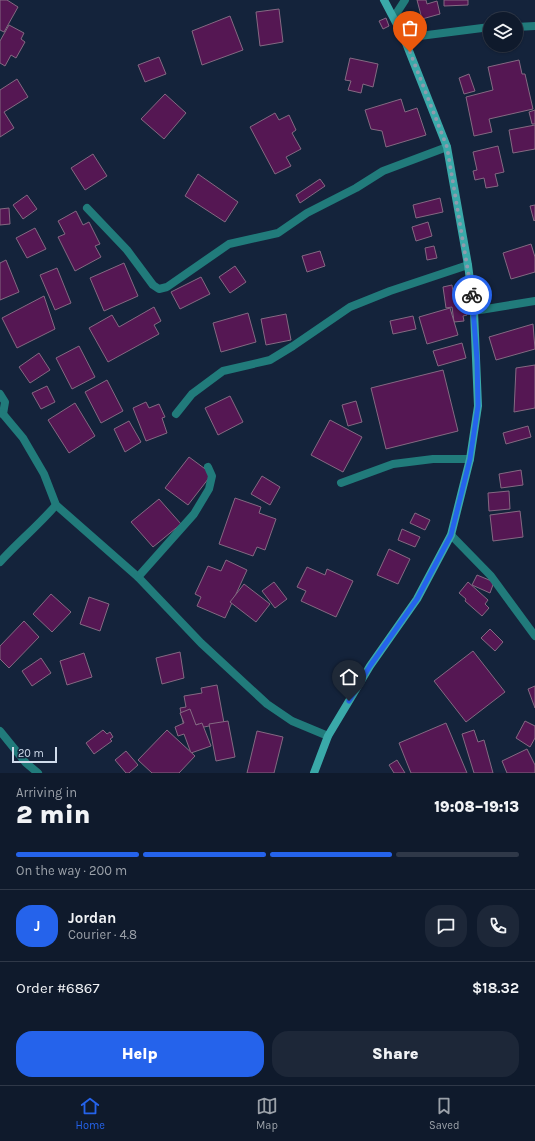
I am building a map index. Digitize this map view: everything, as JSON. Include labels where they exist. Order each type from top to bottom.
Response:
[{"type":"main road","points":[[314,773],[328,736],[370,666],[417,599],[451,535],[470,459],[478,406],[474,311],[468,265],[447,147],[404,38],[384,0]]},
{"type":"street","points":[[394,17],[405,0]]},
{"type":"street","points":[[523,27],[535,26]]},
{"type":"street","points":[[404,38],[483,28]]},
{"type":"street","points":[[88,208],[127,250],[153,285],[159,289],[167,287],[229,244],[278,232],[384,171],[447,147]]},
{"type":"street","points":[[176,414],[192,394],[223,371],[270,360],[313,333],[350,307],[390,291],[468,265]]},
{"type":"street","points":[[474,311],[535,301]]},
{"type":"street","points":[[0,394],[5,402],[2,413],[23,438],[44,474],[56,505],[138,577],[201,643],[267,704],[292,721],[328,736]]},
{"type":"street","points":[[341,483],[393,464],[433,459],[470,459]]},
{"type":"street","points":[[138,577],[194,514],[209,489],[212,476],[208,467]]},
{"type":"street","points":[[0,562],[18,542],[40,525],[56,505]]},
{"type":"street","points":[[451,535],[491,576],[535,636]]},
{"type":"street","points":[[0,732],[26,763],[38,773]]},
{"type":"building","points":[[0,0],[7,0],[18,7],[4,32],[0,30]]},
{"type":"building","points":[[417,0],[426,0],[427,4],[437,1],[440,14],[422,19]]},
{"type":"building","points":[[444,0],[468,0],[468,5],[444,6]]},
{"type":"building","points":[[279,9],[283,42],[260,46],[256,12]]},
{"type":"building","points":[[230,16],[243,50],[202,65],[192,31]]},
{"type":"building","points":[[386,18],[389,26],[383,29],[379,21]]},
{"type":"building","points":[[9,25],[24,33],[21,39],[25,42],[16,58],[11,55],[5,66],[0,63],[0,41]]},
{"type":"building","points":[[159,57],[166,74],[145,82],[138,65]]},
{"type":"building","points":[[350,58],[378,64],[373,87],[363,84],[361,93],[348,90],[351,81],[345,80]]},
{"type":"building","points":[[519,60],[522,74],[525,74],[533,109],[489,119],[492,132],[474,136],[466,97],[493,90],[488,67]]},
{"type":"building","points":[[469,74],[475,91],[464,94],[459,78]]},
{"type":"building","points":[[17,79],[28,97],[4,112],[14,128],[0,137],[0,90]]},
{"type":"building","points":[[165,94],[186,113],[164,139],[141,119]]},
{"type":"building","points":[[401,99],[405,112],[417,108],[426,135],[386,147],[382,131],[371,129],[365,110]]},
{"type":"building","points":[[535,110],[535,124],[532,124],[529,112]]},
{"type":"building","points":[[275,113],[279,120],[289,115],[296,130],[292,133],[301,149],[286,157],[291,166],[275,174],[250,127]]},
{"type":"building","points":[[535,125],[535,149],[513,153],[509,130]]},
{"type":"building","points":[[498,146],[504,172],[495,174],[498,186],[486,188],[484,178],[475,180],[473,171],[477,170],[473,152]]},
{"type":"building","points":[[93,154],[107,176],[85,190],[71,168]]},
{"type":"building","points":[[198,174],[238,202],[225,222],[185,196]]},
{"type":"building","points":[[320,179],[325,186],[300,203],[296,195]]},
{"type":"building","points":[[27,195],[37,209],[23,219],[13,205]]},
{"type":"building","points":[[440,198],[443,212],[416,218],[413,205]]},
{"type":"building","points":[[535,205],[535,220],[534,221],[530,206]]},
{"type":"building","points":[[9,208],[10,224],[0,225],[0,209]]},
{"type":"building","points":[[76,211],[83,225],[89,222],[100,244],[95,246],[101,257],[75,271],[58,237],[65,234],[58,221]]},
{"type":"building","points":[[428,222],[432,236],[416,241],[412,227]]},
{"type":"building","points":[[35,228],[46,249],[27,258],[16,238]]},
{"type":"building","points":[[531,244],[535,257],[535,272],[511,279],[503,253]]},
{"type":"building","points":[[434,246],[437,258],[427,260],[425,248]]},
{"type":"building","points":[[320,251],[325,266],[307,272],[302,256]]},
{"type":"building","points":[[6,260],[19,292],[0,300],[0,263]]},
{"type":"building","points":[[124,263],[138,296],[104,311],[90,278]]},
{"type":"building","points":[[235,266],[246,282],[230,293],[219,277]]},
{"type":"building","points":[[57,268],[71,303],[55,310],[40,275]]},
{"type":"building","points":[[201,277],[210,294],[180,309],[171,292]]},
{"type":"building","points":[[452,285],[454,299],[459,298],[460,304],[465,304],[467,315],[463,316],[464,321],[454,322],[452,307],[446,308],[443,287]]},
{"type":"building","points":[[44,296],[55,329],[17,348],[2,318]]},
{"type":"building","points":[[154,307],[161,321],[154,325],[159,334],[108,362],[89,328],[112,315],[119,327]]},
{"type":"building","points":[[450,308],[458,335],[427,344],[419,317]]},
{"type":"building","points":[[248,313],[256,342],[221,352],[213,323]]},
{"type":"building","points":[[286,314],[291,340],[266,345],[261,319]]},
{"type":"building","points":[[413,316],[416,329],[393,334],[390,321]]},
{"type":"building","points":[[533,324],[535,349],[496,360],[489,337]]},
{"type":"building","points":[[462,343],[466,358],[438,366],[433,351]]},
{"type":"building","points":[[79,346],[95,377],[72,389],[56,358]]},
{"type":"building","points":[[39,353],[50,370],[30,383],[19,367]]},
{"type":"building","points":[[535,365],[535,408],[514,412],[516,368]]},
{"type":"building","points":[[443,370],[458,431],[386,449],[371,388]]},
{"type":"building","points":[[107,380],[123,411],[101,423],[85,392]]},
{"type":"building","points":[[47,386],[55,402],[41,409],[32,393]]},
{"type":"building","points":[[230,396],[243,422],[218,435],[205,408]]},
{"type":"building","points":[[356,401],[362,422],[348,426],[342,405]]},
{"type":"building","points":[[146,402],[149,408],[159,404],[165,417],[162,418],[167,433],[146,441],[133,408]]},
{"type":"building","points":[[75,403],[95,436],[69,453],[48,420]]},
{"type":"building","points":[[330,420],[362,437],[343,472],[311,455]]},
{"type":"building","points":[[129,421],[141,442],[125,452],[114,429]]},
{"type":"building","points":[[528,426],[531,437],[506,444],[503,433]]},
{"type":"building","points":[[189,457],[212,474],[188,505],[165,488]]},
{"type":"building","points":[[521,470],[523,485],[501,488],[499,474]]},
{"type":"building","points":[[262,476],[280,487],[270,505],[251,494]]},
{"type":"building","points":[[509,491],[510,509],[489,511],[488,493]]},
{"type":"building","points":[[235,498],[261,507],[259,513],[276,519],[265,550],[257,547],[253,556],[219,544]]},
{"type":"building","points":[[159,499],[181,524],[153,547],[131,522]]},
{"type":"building","points":[[520,511],[523,537],[493,541],[490,515]]},
{"type":"building","points":[[415,513],[430,520],[425,530],[410,523]]},
{"type":"building","points":[[402,529],[420,537],[415,547],[398,540]]},
{"type":"building","points":[[389,549],[410,559],[398,584],[377,575]]},
{"type":"building","points":[[226,560],[247,570],[225,618],[197,606],[201,597],[195,594],[208,566],[221,571]]},
{"type":"building","points":[[307,567],[325,575],[327,569],[353,581],[336,617],[301,601],[306,591],[297,587]]},
{"type":"building","points":[[477,575],[494,582],[490,593],[472,585]]},
{"type":"building","points":[[274,582],[287,599],[275,608],[262,591]]},
{"type":"building","points":[[468,582],[488,600],[485,604],[489,608],[482,616],[465,601],[466,599],[459,593]]},
{"type":"building","points":[[244,584],[270,604],[256,622],[230,602]]},
{"type":"building","points":[[51,594],[71,612],[52,632],[33,614]]},
{"type":"building","points":[[89,597],[109,604],[100,631],[80,624]]},
{"type":"building","points":[[24,621],[39,637],[9,668],[0,659],[0,646]]},
{"type":"building","points":[[490,629],[503,642],[495,651],[481,638]]},
{"type":"building","points":[[473,651],[505,692],[466,722],[434,681]]},
{"type":"building","points":[[180,652],[184,678],[162,684],[156,658]]},
{"type":"building","points":[[84,653],[92,677],[67,685],[60,661]]},
{"type":"building","points":[[41,658],[51,673],[32,686],[22,671]]},
{"type":"building","points":[[217,685],[224,723],[199,728],[199,724],[184,727],[180,708],[186,707],[184,696],[202,693],[201,688]]},
{"type":"building","points":[[535,686],[535,708],[528,689]]},
{"type":"building","points":[[190,709],[196,725],[202,723],[211,746],[191,753],[184,734],[178,736],[175,727],[184,723],[180,713]]},
{"type":"building","points":[[228,721],[235,757],[216,761],[209,724]]},
{"type":"building","points":[[525,721],[535,726],[535,738],[530,747],[516,738]]},
{"type":"building","points":[[446,723],[467,773],[411,773],[399,743]]},
{"type":"building","points":[[103,730],[107,734],[110,732],[113,737],[110,739],[112,741],[94,754],[86,743]]},
{"type":"building","points":[[167,730],[195,756],[179,773],[152,773],[138,760]]},
{"type":"building","points":[[474,730],[478,742],[484,740],[493,773],[474,773],[462,734]]},
{"type":"building","points":[[257,731],[283,737],[274,773],[247,773]]},
{"type":"building","points":[[527,749],[535,765],[535,773],[507,773],[502,761]]},
{"type":"building","points":[[126,751],[138,765],[129,773],[126,773],[115,760]]},
{"type":"building","points":[[397,760],[405,773],[394,773],[389,765]]},
{"type":"way so far","points":[[410,52],[447,147],[472,295]]},
{"type":"route","points":[[349,701],[370,666],[417,599],[451,535],[470,459],[478,406],[477,360],[472,295]]}]
